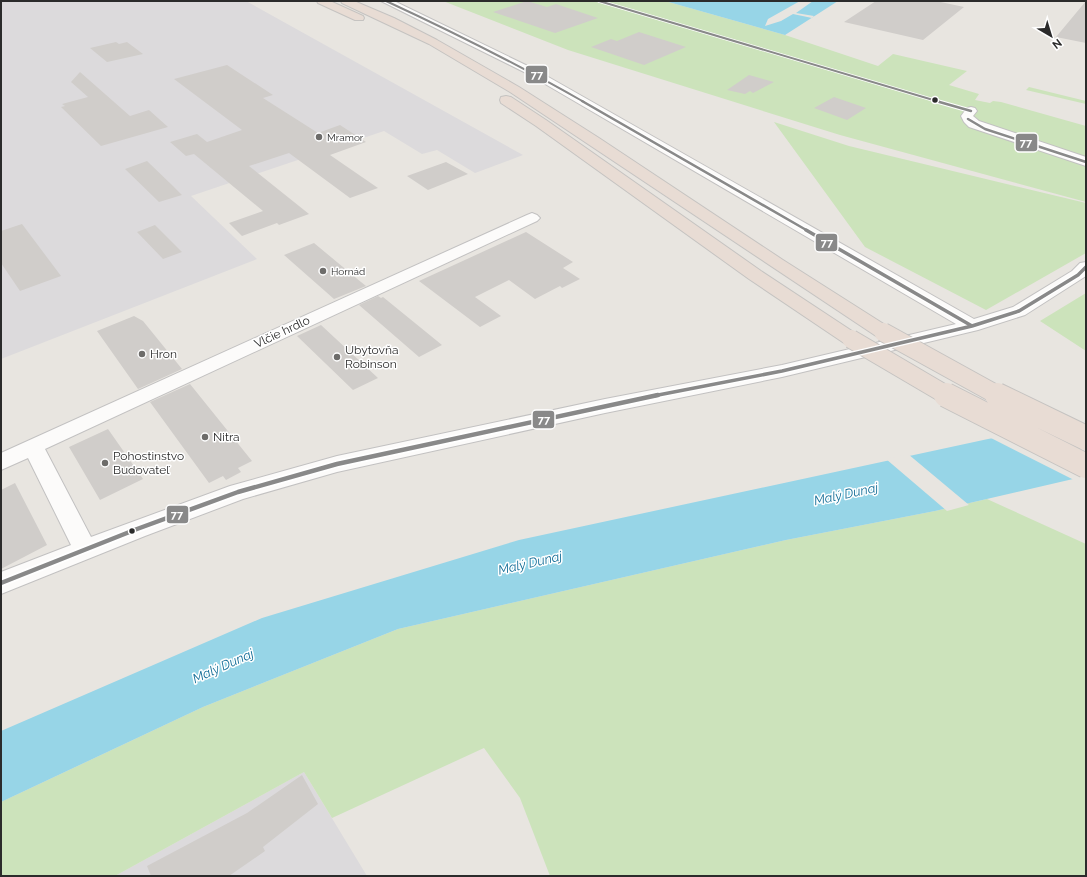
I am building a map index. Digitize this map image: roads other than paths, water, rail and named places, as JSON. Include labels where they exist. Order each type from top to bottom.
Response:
[{"type":"highway","points":[[322,1],[378,27]]},
{"type":"highway","points":[[346,1],[422,36],[462,62],[541,123],[755,275],[851,339],[950,397],[1086,466]]},
{"type":"highway","points":[[462,62],[514,87],[562,118],[777,265],[883,332],[992,393],[1086,438]]},
{"type":"street","points":[[386,1],[412,12],[508,59],[972,326]]},
{"type":"street","points":[[971,110],[967,116],[968,119],[974,124],[1086,162]]},
{"type":"street","name":"Vlčie hrdlo","points":[[1,462],[532,218]]},
{"type":"street","points":[[1,583],[238,492],[337,464],[583,410],[782,371],[972,326],[1019,311],[1078,274],[1086,267]]},
{"type":"street","points":[[33,446],[86,550]]},
{"type":"water","points":[[665,1],[838,1],[785,35]]},
{"type":"water","name":"Malý Dunaj","points":[[1086,421],[1086,476],[935,511],[786,540],[398,629],[203,707],[1,802],[1,731],[262,618],[519,540],[988,439]]},
{"type":"place","name":"Mramor","points":[[319,137]]},
{"type":"place","name":"Hornád","points":[[323,271]]},
{"type":"place","name":"Hron","points":[[142,354]]},
{"type":"place","name":"Ubytovňa Robinson","points":[[337,357]]},
{"type":"place","name":"Nitra","points":[[205,437]]},
{"type":"place","name":"Pohostinstvo Budovateľ","points":[[105,463]]}]
